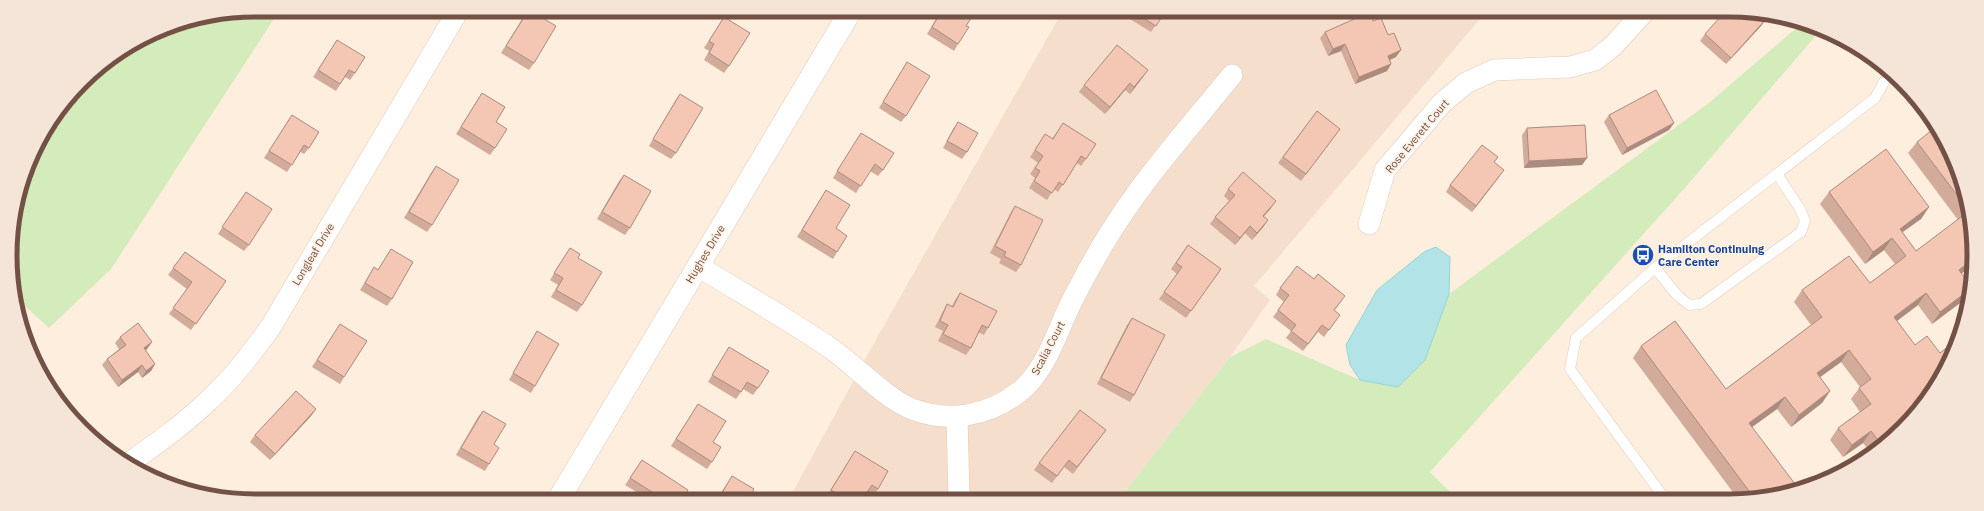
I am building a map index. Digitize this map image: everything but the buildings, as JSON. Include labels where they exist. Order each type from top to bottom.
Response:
[{"type":"street","name":"Longleaf Drive","points":[[133,460],[179,427],[209,401],[242,366],[270,328],[454,17]]},
{"type":"street","name":"Hughes Drive","points":[[562,494],[847,17]]},
{"type":"street","name":"Rose Everett Court","points":[[1369,224],[1385,170],[1442,103],[1466,84],[1494,70],[1570,67],[1595,60],[1613,46],[1639,17]]},
{"type":"street","name":"Scalia Court","points":[[698,266],[833,350],[893,398],[912,408],[932,415],[957,416],[979,413],[1001,404],[1020,391],[1036,374],[1048,353],[1073,298],[1117,221],[1232,75]]},
{"type":"street","points":[[957,416],[959,494]]},
{"type":"lane","points":[[1661,494],[1570,369],[1576,338],[1655,268],[1875,98],[1887,77]]},
{"type":"lane","points":[[1655,268],[1677,295],[1689,305],[1701,304],[1801,232],[1805,221],[1800,209],[1776,174]]},
{"type":"shaded area","points":[[1059,17],[1481,17],[1254,286],[1270,300],[1230,357],[1123,494],[792,494],[878,336]]},
{"type":"green space","points":[[275,17],[111,269],[49,328],[22,304],[19,287],[17,256],[19,224],[25,194],[35,164],[49,136],[66,110],[98,76],[110,66],[136,49],[164,35],[194,25],[224,19]]},
{"type":"green space","points":[[1797,27],[1817,34],[1683,190],[1430,472],[1452,494],[1123,494],[1230,357],[1266,339],[1360,380],[1425,360],[1449,294],[1710,102]]},
{"type":"water","points":[[1436,247],[1450,257],[1449,294],[1425,360],[1398,387],[1360,380],[1350,365],[1346,345],[1377,290],[1424,252]]},
{"type":"place","name":"Hamilton Continuing Care Center","points":[[1643,255]]}]
